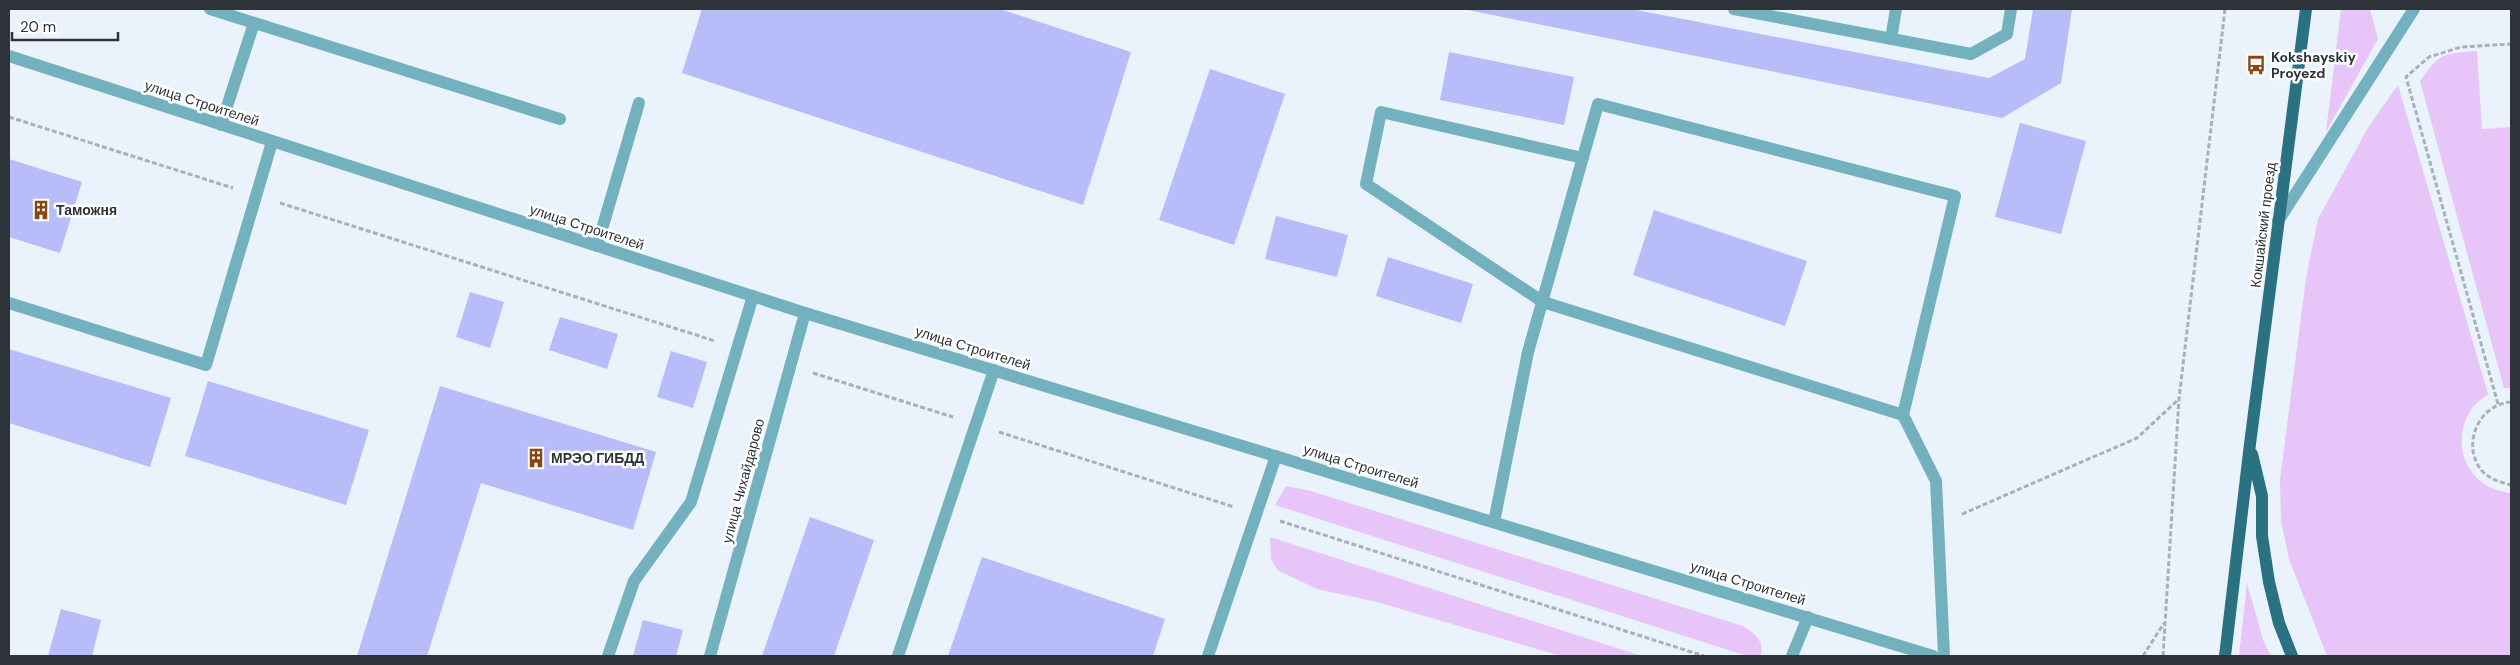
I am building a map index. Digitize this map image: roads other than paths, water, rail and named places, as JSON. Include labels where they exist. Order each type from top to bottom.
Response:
[{"type":"main road","name":"Кокшайский проезд","points":[[2225,656],[2250,444],[2306,9]]},
{"type":"main road","points":[[2250,444],[2262,496],[2262,536],[2269,582],[2279,623],[2292,656]]},
{"type":"street","points":[[210,9],[560,119]]},
{"type":"street","points":[[1734,9],[1796,15],[1891,39],[1971,54],[2006,34],[2011,9]]},
{"type":"street","points":[[1891,39],[1896,9]]},
{"type":"street","points":[[2278,221],[2414,9]]},
{"type":"street","points":[[221,125],[254,23]]},
{"type":"street","name":"улица Строителей","points":[[9,56],[804,313],[1933,656]]},
{"type":"street","points":[[597,246],[640,103]]},
{"type":"street","points":[[1494,522],[1528,352],[1598,104],[1955,196],[1903,415],[1936,481],[1936,525],[1944,656]]},
{"type":"street","points":[[1583,158],[1381,112],[1366,184],[1543,302],[1903,415]]},
{"type":"street","points":[[9,303],[206,365],[272,142]]},
{"type":"street","points":[[608,656],[634,581],[691,502],[753,296]]},
{"type":"street","name":"улица Чихайдарово","points":[[710,656],[804,313]]},
{"type":"street","points":[[898,656],[994,370]]},
{"type":"street","points":[[1208,656],[1276,456]]},
{"type":"street","points":[[1792,656],[1808,617]]},
{"type":"place","name":"Kokshayskiy Proyezd","points":[[2256,65]]},
{"type":"place","name":"Таможня","points":[[41,210]]},
{"type":"place","name":"МРЭО ГИБДД","points":[[536,458]]}]
